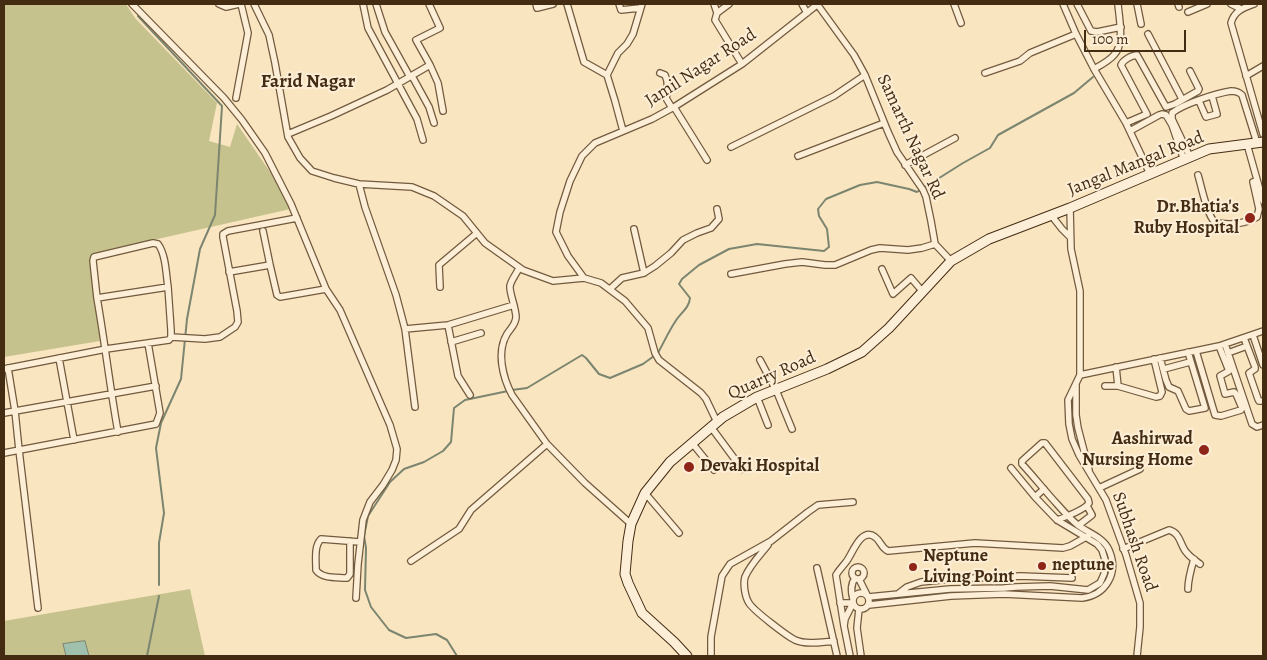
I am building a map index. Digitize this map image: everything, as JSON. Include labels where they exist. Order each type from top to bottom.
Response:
[{"type":"main road","name":"Jangal Mangal Road","points":[[1051,216],[1209,149],[1260,142]]},
{"type":"main road","name":"Quarry Road","points":[[687,656],[642,613],[625,574],[631,524],[645,493],[670,462],[723,417],[757,398],[827,369],[862,352],[889,328],[951,261],[989,239],[1051,216]]},
{"type":"street","points":[[132,4],[224,98],[265,153],[291,204],[326,290],[340,310],[390,425],[397,449],[396,460],[383,485],[370,502],[363,520],[356,598]]},
{"type":"street","points":[[219,4],[226,7],[240,4],[248,33],[236,98]]},
{"type":"street","points":[[254,4],[269,35],[288,134],[300,158],[312,171],[359,184],[412,187],[434,196],[463,216],[485,243],[519,268],[553,281],[584,278],[601,283],[610,289],[625,301],[648,328],[655,353],[660,360],[706,399],[714,424],[742,469]]},
{"type":"street","points":[[363,4],[368,28],[417,119],[423,140]]},
{"type":"street","points":[[376,4],[385,32],[429,107],[434,123]]},
{"type":"street","points":[[429,4],[440,28],[416,40],[438,83],[443,111]]},
{"type":"street","points":[[536,4],[537,8],[553,4]]},
{"type":"street","points":[[567,4],[584,62],[607,75],[616,100],[623,131]]},
{"type":"street","points":[[607,75],[618,53],[633,34],[641,6],[621,10],[619,4]]},
{"type":"street","points":[[714,4],[717,13],[715,20],[742,64]]},
{"type":"street","points":[[717,13],[729,4]]},
{"type":"street","points":[[802,4],[807,13]]},
{"type":"street","name":"Jamil Nagar Road","points":[[584,278],[568,256],[556,232],[570,181],[582,156],[595,143],[673,108],[742,64],[817,4]]},
{"type":"street","name":"Samarth Nagar Rd","points":[[817,4],[854,54],[897,152],[922,189],[930,213],[935,244]]},
{"type":"street","points":[[954,4],[962,23]]},
{"type":"street","points":[[1063,4],[1076,34],[1130,131],[1150,174]]},
{"type":"street","points":[[1078,4],[1091,32],[1121,26]]},
{"type":"street","points":[[1094,69],[1115,54],[1119,48],[1121,26],[1118,4]]},
{"type":"street","points":[[1138,4],[1141,24]]},
{"type":"street","points":[[1188,12],[1207,4]]},
{"type":"street","points":[[1231,4],[1241,9]]},
{"type":"street","points":[[1254,4],[1241,9],[1232,16],[1231,23],[1263,134]]},
{"type":"street","points":[[985,73],[1020,61],[1030,54],[1076,34]]},
{"type":"street","points":[[1148,34],[1182,100]]},
{"type":"street","points":[[1126,124],[1147,114],[1121,65],[1122,62],[1137,55],[1166,107],[1198,91],[1199,89],[1190,71]]},
{"type":"street","points":[[288,134],[331,116],[430,66]]},
{"type":"street","points":[[1246,76],[1263,66]]},
{"type":"street","points":[[660,73],[666,75],[668,81],[666,98],[707,160]]},
{"type":"street","points":[[731,147],[834,96],[865,76]]},
{"type":"street","points":[[1187,159],[1172,119],[1172,113],[1177,109],[1212,96],[1232,91],[1242,95],[1260,142]]},
{"type":"street","points":[[1199,101],[1206,117],[1215,115],[1217,114],[1212,96]]},
{"type":"street","points":[[1130,131],[1159,115],[1166,115],[1187,159]]},
{"type":"street","points":[[798,156],[884,123]]},
{"type":"street","points":[[905,165],[955,138]]},
{"type":"street","points":[[1198,176],[1210,215],[1215,222],[1239,224],[1257,217],[1259,209],[1248,144]]},
{"type":"street","points":[[1250,175],[1255,181],[1263,201]]},
{"type":"street","points":[[359,184],[396,294],[405,329],[415,406]]},
{"type":"street","name":"Subhash Road","points":[[1070,208],[1071,249],[1080,292],[1080,375],[1068,400],[1069,424],[1072,439],[1090,475],[1106,500],[1124,549],[1140,603],[1137,656]]},
{"type":"street","points":[[610,289],[622,278],[644,273],[655,266],[683,240],[711,228],[719,219],[717,209]]},
{"type":"street","points":[[1051,216],[1070,237]]},
{"type":"street","points":[[38,608],[15,411],[6,368],[106,349],[169,340],[174,337],[198,339],[220,337],[235,327],[238,322],[224,234],[228,231],[297,218]]},
{"type":"street","points":[[634,229],[644,273]]},
{"type":"street","points":[[263,231],[277,295],[280,297],[326,290]]},
{"type":"street","points":[[440,287],[440,266],[477,233]]},
{"type":"street","points":[[118,432],[97,298],[94,257],[153,243],[158,244],[164,259],[174,337]]},
{"type":"street","points":[[731,274],[802,262],[835,265],[880,248],[908,250],[935,244],[951,261]]},
{"type":"street","points":[[229,272],[270,265]]},
{"type":"street","points":[[519,268],[510,286],[516,318],[514,326],[506,335],[502,350],[503,374],[510,392],[548,444],[585,483],[631,524]]},
{"type":"street","points":[[882,269],[893,294],[911,278],[923,292]]},
{"type":"street","points":[[97,298],[168,288]]},
{"type":"street","points":[[405,329],[448,324],[514,305]]},
{"type":"street","points":[[448,324],[458,376],[470,395]]},
{"type":"street","points":[[1080,375],[1222,345],[1263,331]]},
{"type":"street","points":[[451,342],[481,333]]},
{"type":"street","points":[[1253,335],[1263,365]]},
{"type":"street","points":[[1244,338],[1255,367],[1249,373],[1258,399],[1263,401]]},
{"type":"street","points":[[4,453],[156,424],[160,413],[148,343]]},
{"type":"street","points":[[1196,350],[1214,415],[1220,416],[1241,410],[1242,408],[1235,392],[1225,394],[1220,376],[1229,371],[1222,345]]},
{"type":"street","points":[[1222,345],[1228,353],[1252,424],[1257,427],[1263,425]]},
{"type":"street","points":[[1228,353],[1247,346]]},
{"type":"street","points":[[1157,359],[1164,369],[1169,387],[1178,390],[1186,410],[1205,408],[1188,352]]},
{"type":"street","points":[[59,358],[74,440]]},
{"type":"street","points":[[1105,386],[1118,386],[1156,397],[1160,396],[1162,392],[1157,359]]},
{"type":"street","points":[[760,360],[776,390],[792,429]]},
{"type":"street","points":[[1164,369],[1190,362]]},
{"type":"street","points":[[1116,368],[1118,386]]},
{"type":"street","points":[[4,413],[156,386]]},
{"type":"street","points":[[757,398],[768,425]]},
{"type":"street","points":[[692,443],[714,470]]},
{"type":"street","points":[[859,609],[866,608],[869,605],[1050,586],[1088,590],[1100,584],[1106,564],[1102,550],[1068,516],[1022,464],[1022,461],[1042,443],[1045,443],[1088,499],[1088,506],[1092,516],[1079,525]]},
{"type":"street","points":[[412,561],[459,529],[471,510],[548,444]]},
{"type":"street","points":[[844,626],[845,619],[858,593],[866,594],[868,597],[950,589],[1004,591],[1075,598],[1090,597],[1098,593],[1108,582],[1113,569],[1109,549],[1102,541],[1057,520],[1011,468]]},
{"type":"street","points":[[1098,488],[1140,469]]},
{"type":"street","points":[[1035,497],[1044,490]]},
{"type":"street","points":[[645,493],[679,533]]},
{"type":"street","points":[[711,656],[711,638],[722,576],[730,564],[771,541],[818,505],[853,502]]},
{"type":"street","points":[[1057,520],[1088,506]]},
{"type":"street","points":[[1124,549],[1170,530],[1174,531],[1178,536],[1186,553],[1200,564]]},
{"type":"street","points":[[850,656],[836,575],[860,538],[866,534],[875,537],[884,549],[888,551],[975,543],[1063,548],[1089,535]]},
{"type":"street","points":[[350,541],[349,577],[322,576],[318,573],[316,570],[316,544],[319,540],[322,539],[350,541],[360,542]]},
{"type":"street","points":[[771,541],[750,567],[745,578],[745,591],[749,603],[761,615],[794,640],[804,642],[834,641]]},
{"type":"street","points":[[1188,589],[1194,559]]},
{"type":"street","points":[[861,656],[857,628],[859,609],[853,601],[851,594],[851,583],[857,579],[863,577],[864,572],[857,563],[851,571],[852,575],[857,579],[868,597],[869,605]]},
{"type":"street","points":[[817,568],[837,656]]},
{"type":"street","points":[[1004,591],[1006,576]]},
{"type":"street","points":[[898,594],[907,587],[921,582],[951,579],[1006,576],[1072,578]]},
{"type":"street","points":[[1050,586],[1051,576]]},
{"type":"street","points":[[951,579],[951,596]]},
{"type":"street","points":[[1075,588],[1075,598]]},
{"type":"street","points":[[840,603],[853,601]]},
{"type":"shaded area","points":[[4,4],[126,4],[135,18],[217,103],[209,141],[230,147],[237,124],[295,208],[91,254],[100,341],[4,357]]},
{"type":"shaded area","points":[[190,589],[205,656],[4,656],[4,621]]},
{"type":"shaded area","points":[[85,641],[89,656],[66,656],[63,644]]},
{"type":"waterway","points":[[138,16],[222,106],[215,215],[200,249],[187,319],[181,379],[161,423],[156,448],[164,513],[159,543],[159,585]]},
{"type":"waterway","points":[[658,353],[673,325],[689,302],[690,298],[679,284],[682,279],[699,265],[729,249],[757,244],[824,251],[829,247],[827,229],[819,216],[818,209],[826,199],[860,185],[877,182],[917,192],[990,148],[998,135],[1074,93],[1093,77]]},
{"type":"waterway","points":[[512,390],[527,388],[582,355],[599,374],[610,378],[643,364],[654,356]]},
{"type":"waterway","points":[[457,656],[447,640],[436,634],[406,638],[389,630],[371,607],[365,590],[366,548],[364,536],[368,516],[390,482],[404,469],[424,462],[443,451],[451,442],[454,408],[465,400],[508,391]]},
{"type":"waterway","points":[[147,656],[159,596]]},
{"type":"place","name":"Dr.Bhatia's Ruby Hospital","points":[[1250,218]]},
{"type":"place","name":"Aashirwad Nursing Home","points":[[1204,450]]},
{"type":"place","name":"Devaki Hospital","points":[[689,467]]},
{"type":"place","name":"neptune","points":[[1042,566]]},
{"type":"place","name":"Neptune Living Point","points":[[913,567]]},
{"type":"district","name":"Farid Nagar","points":[[308,82]]}]
